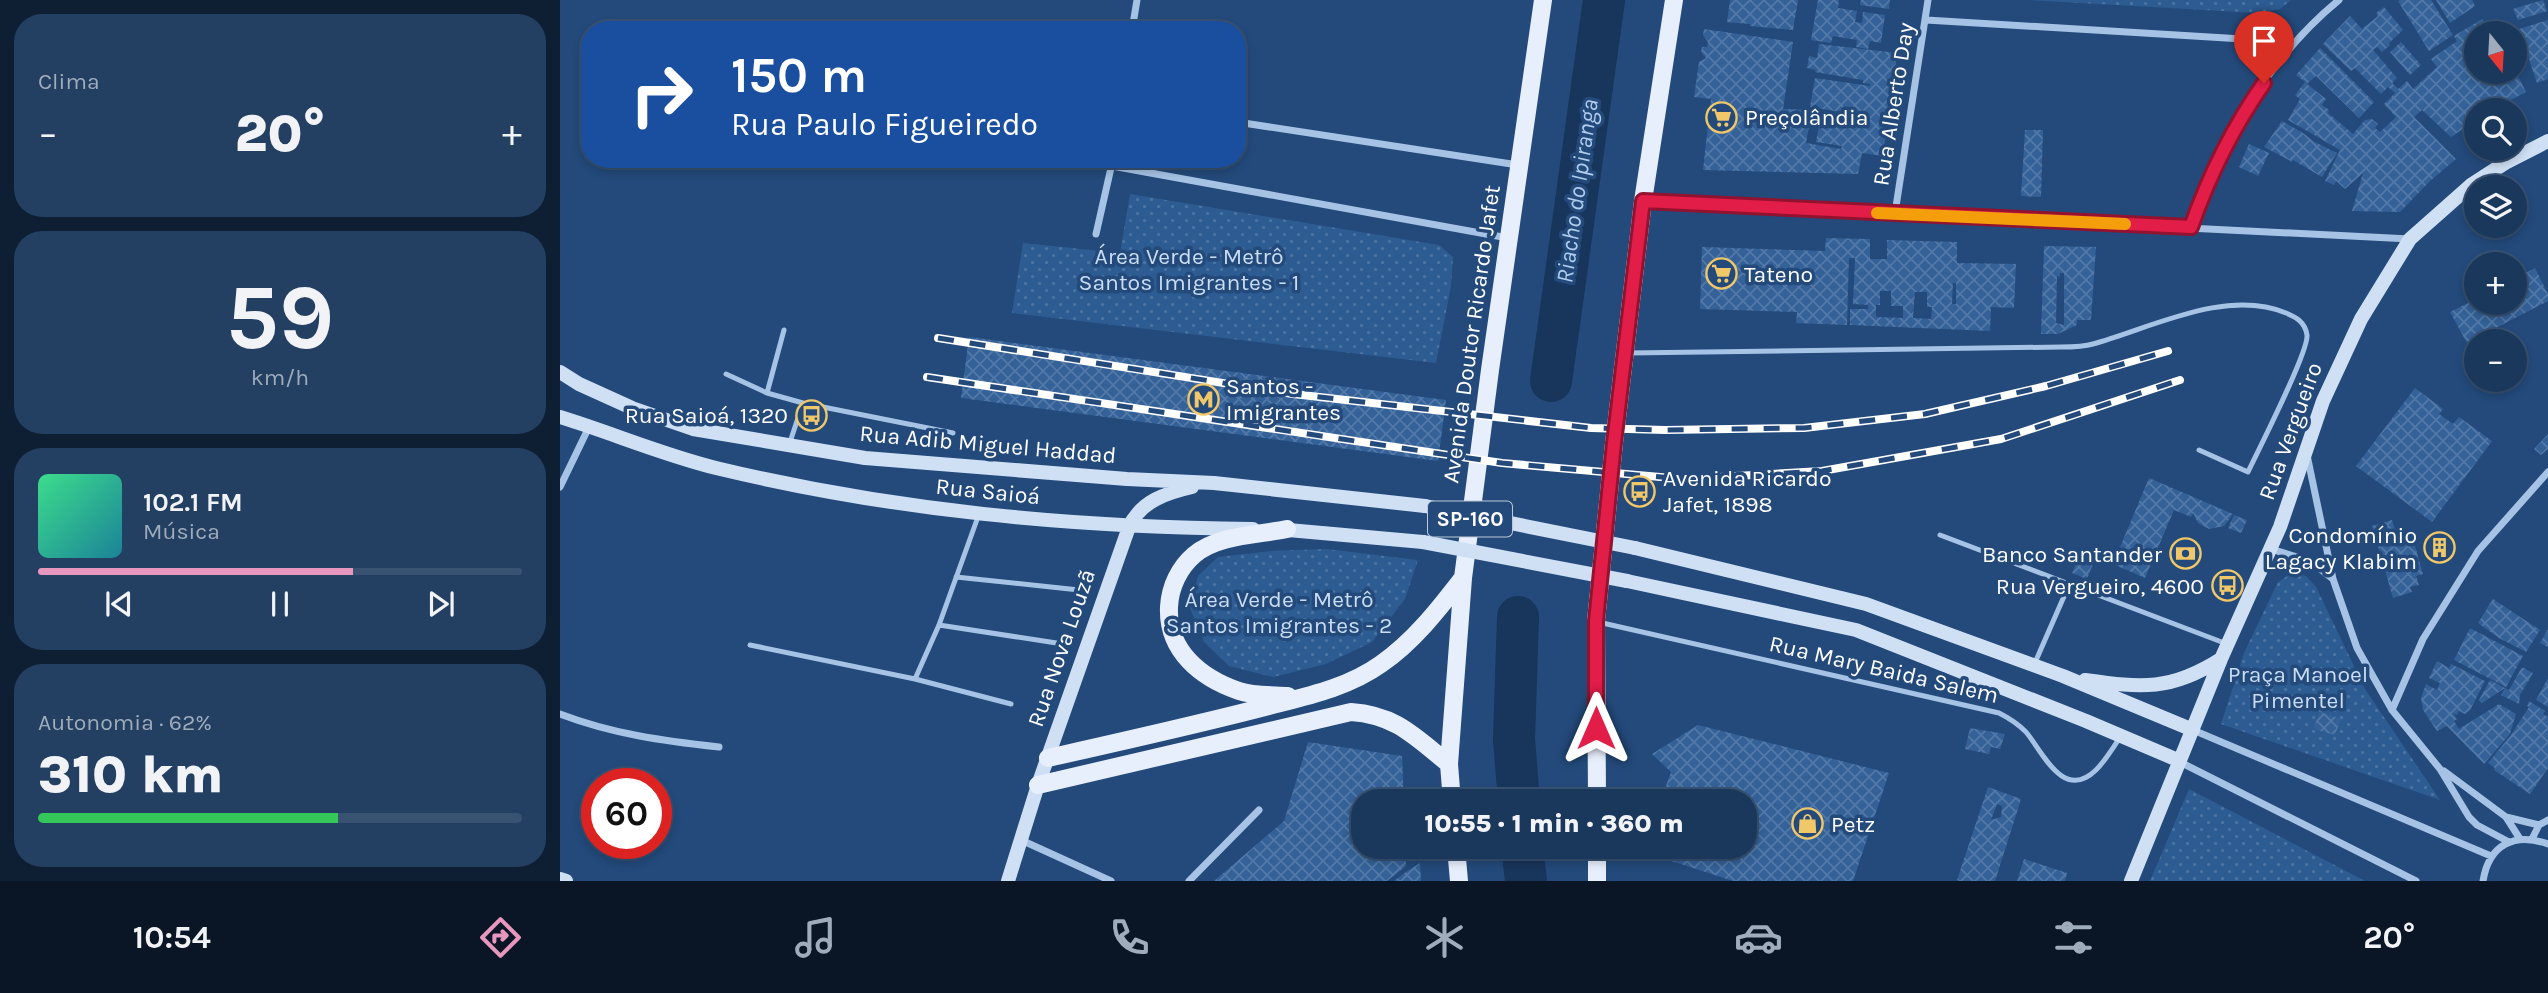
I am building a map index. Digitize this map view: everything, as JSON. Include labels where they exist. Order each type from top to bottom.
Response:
[{"type":"main road","name":"Avenida Doutor Ricardo Jafet","points":[[1451,789],[1449,764],[1463,578],[1543,0]]},
{"type":"main road","points":[[1597,789],[1596,621],[1643,201],[1674,0]]},
{"type":"main road","points":[[1287,529],[1217,542],[1194,555],[1176,577],[1170,599],[1168,625],[1181,652],[1197,670],[1241,692],[1302,697]]},
{"type":"main road","points":[[1048,758],[1342,685],[1380,666],[1416,634],[1463,578]]},
{"type":"main road","points":[[1038,785],[1351,712],[1372,713],[1392,720],[1449,764]]},
{"type":"main road","points":[[1457,859],[1459,881]]},
{"type":"main road","points":[[1597,859],[1597,881]]},
{"type":"street","points":[[1134,21],[1137,0]]},
{"type":"street","name":"Rua Alberto Day","points":[[1895,214],[1928,0]]},
{"type":"street","points":[[2191,227],[2207,182],[2250,103],[2293,42],[2339,0]]},
{"type":"street","points":[[1926,20],[2293,42]]},
{"type":"street","points":[[1246,122],[1519,165]]},
{"type":"street","name":"Rua Vergueiro","points":[[2131,881],[2227,644],[2271,549],[2323,401],[2361,319],[2410,239],[2471,186],[2505,163],[2548,141]]},
{"type":"street","points":[[1096,234],[1112,168]]},
{"type":"street","points":[[1139,168],[1508,238]]},
{"type":"street","points":[[1643,201],[2410,239]]},
{"type":"street","name":"Rua Adib Miguel Haddad","points":[[560,372],[579,384],[632,408],[693,429],[865,458],[1127,479],[1214,482],[1425,506],[1635,548],[1866,604],[2063,676]]},
{"type":"street","name":"Rua Saioá","points":[[560,418],[713,467],[806,488],[898,504],[1129,527],[1287,529],[1423,542],[1627,581],[1856,630],[2180,761]]},
{"type":"street","points":[[560,487],[589,426]]},
{"type":"street","points":[[2306,452],[2333,579],[2357,648],[2392,710],[2441,769],[2469,817],[2477,825],[2509,842]]},
{"type":"street","points":[[2392,710],[2423,639],[2478,551],[2548,472]]},
{"type":"street","name":"Rua Nova Louzã","points":[[1008,881],[1038,785],[1129,527],[1138,512],[1154,500],[1170,492],[1214,482]]},
{"type":"street","points":[[2271,549],[2310,561],[2333,579]]},
{"type":"street","points":[[2063,676],[2137,687],[2157,685],[2194,674],[2221,659]]},
{"type":"street","points":[[2063,676],[2491,856]]},
{"type":"street","points":[[560,713],[595,727],[650,739],[719,747]]},
{"type":"street","points":[[2180,761],[2416,881]]},
{"type":"street","points":[[2441,769],[2506,817],[2520,839]]},
{"type":"street","points":[[1189,881],[1259,810]]},
{"type":"street","points":[[2506,817],[2539,825]]},
{"type":"street","points":[[2532,839],[2539,825],[2548,820]]},
{"type":"street","points":[[1020,839],[1111,881]]},
{"type":"street","points":[[2483,881],[2484,870],[2491,856],[2509,842],[2532,839],[2548,844]]},
{"type":"street","points":[[560,879],[566,881]]},
{"type":"lane","points":[[1625,353],[2061,347],[2090,345],[2196,311],[2236,305],[2275,309],[2297,318],[2308,337],[2295,373],[2248,472],[2199,450]]},
{"type":"lane","points":[[767,393],[784,330]]},
{"type":"lane","points":[[726,374],[767,393],[953,433]]},
{"type":"lane","points":[[789,445],[803,402]]},
{"type":"lane","points":[[915,679],[939,625],[979,514]]},
{"type":"lane","points":[[1940,535],[2227,644]]},
{"type":"lane","points":[[956,577],[1079,590]]},
{"type":"lane","points":[[2034,666],[2069,584]]},
{"type":"lane","name":"Rua Mary Baida Salem","points":[[1596,621],[1999,713],[2015,721],[2028,734],[2056,773],[2070,779],[2078,779],[2095,771],[2121,736]]},
{"type":"lane","points":[[939,625],[1063,644]]},
{"type":"lane","points":[[750,645],[915,679],[1011,704]]},
{"type":"green space","points":[[2029,0],[2291,0],[2280,9],[2258,13]]},
{"type":"green space","name":"Área Verde - Metrô Santos Imigrantes - 1","points":[[1130,194],[1439,245],[1453,257],[1451,286],[1436,363],[1012,313],[1023,243],[1120,253]]},
{"type":"green space","name":"Área Verde - Metrô Santos Imigrantes - 2","points":[[1326,549],[1418,560],[1405,599],[1372,642],[1326,664],[1273,677],[1229,666],[1204,642],[1190,608],[1198,576],[1218,557]]},
{"type":"green space","name":"Praça Manoel Pimentel","points":[[2292,573],[2306,576],[2316,587],[2365,689],[2440,800],[2221,724],[2244,653],[2278,582]]},
{"type":"green space","points":[[2189,789],[2365,881],[2150,881]]},
{"type":"building","points":[[1730,0],[1798,0],[1793,30],[1727,22]]},
{"type":"building","points":[[1818,0],[1839,0],[1838,8],[1857,11],[1855,22],[1862,23],[1863,12],[1885,15],[1881,43],[1870,41],[1868,49],[1856,47],[1857,40],[1833,36],[1831,43],[1811,40]]},
{"type":"building","points":[[1861,0],[1890,0],[1889,9],[1860,5]]},
{"type":"building","points":[[2431,0],[2453,35],[2429,51],[2398,1]]},
{"type":"building","points":[[2436,0],[2472,0],[2475,6],[2450,23]]},
{"type":"building","points":[[2543,0],[2547,11],[2518,20],[2513,9]]},
{"type":"building","points":[[2384,7],[2403,30],[2382,52],[2377,47],[2373,50],[2397,78],[2392,83],[2398,89],[2407,81],[2413,89],[2437,67],[2431,59],[2457,41],[2454,36],[2464,30],[2464,84],[2522,84],[2526,92],[2515,98],[2464,98],[2464,128],[2451,137],[2422,110],[2414,117],[2456,159],[2400,212],[2352,211],[2363,173],[2345,189],[2336,181],[2334,185],[2325,181],[2340,150],[2288,120],[2300,99],[2295,95],[2305,82],[2296,75],[2320,48],[2374,102],[2359,118],[2316,76],[2307,84],[2326,99],[2322,105],[2329,110],[2328,113],[2353,134],[2365,120],[2372,119],[2378,124],[2375,128],[2380,132],[2396,117],[2384,104],[2395,93],[2388,87],[2381,94],[2355,68],[2351,71],[2323,44],[2350,16],[2362,29],[2378,16],[2376,13]]},
{"type":"building","points":[[2548,20],[2548,79],[2537,83],[2527,53],[2527,27]]},
{"type":"building","points":[[1704,29],[1793,42],[1783,109],[1812,110],[1806,143],[1841,149],[1842,146],[1816,142],[1821,115],[1846,119],[1847,116],[1865,116],[1810,107],[1815,78],[1870,84],[1863,83],[1863,80],[1815,72],[1816,70],[1807,68],[1809,56],[1817,58],[1819,44],[1897,53],[1883,156],[1862,153],[1858,174],[1703,170],[1711,99],[1694,97],[1699,62],[1706,58],[1701,52],[1708,42],[1703,35]]},
{"type":"building","points":[[2401,42],[2421,65],[2410,75],[2390,52]]},
{"type":"building","points":[[2282,121],[2337,153],[2322,177],[2264,147]]},
{"type":"building","points":[[2025,130],[2043,130],[2041,197],[2021,196]]},
{"type":"building","points":[[2249,144],[2269,153],[2258,176],[2239,167]]},
{"type":"building","points":[[1826,238],[1870,239],[1870,259],[1887,259],[1887,240],[1957,242],[1957,263],[2016,264],[2014,308],[1991,307],[1990,331],[1850,325],[1850,309],[1868,309],[1868,305],[1853,304],[1855,258],[1849,258],[1847,325],[1796,323],[1797,312],[1700,309],[1702,247],[1825,251]],"holes":[[[1953,283],[1956,283],[1956,304],[1952,304]],[[1880,291],[1891,291],[1891,306],[1903,306],[1903,318],[1876,317],[1876,305],[1880,305]],[[1915,292],[1927,292],[1927,307],[1932,307],[1931,319],[1913,318]]]},
{"type":"building","points":[[2044,246],[2096,247],[2091,320],[2077,320],[2077,325],[2058,334],[2041,334]],"holes":[[[2060,273],[2064,273],[2064,325],[2056,323],[2057,276],[2060,277]]]},
{"type":"building","points":[[2535,268],[2548,294],[2548,301],[2527,312],[2527,272]]},
{"type":"building","points":[[2464,305],[2464,315],[2521,315],[2494,329],[2464,329],[2464,338],[2450,312]]},
{"type":"building","name":"Santos - Imigrantes","points":[[969,337],[1446,400],[1438,461],[961,398]]},
{"type":"building","points":[[2415,388],[2443,409],[2439,414],[2453,424],[2459,417],[2492,441],[2432,522],[2356,466]]},
{"type":"building","points":[[2548,434],[2548,449],[2541,455],[2534,449]]},
{"type":"building","points":[[2149,478],[2233,514],[2224,526],[2209,529],[2198,523],[2193,513],[2191,517],[2174,510],[2145,578],[2113,564]]},
{"type":"building","points":[[2234,515],[2247,520],[2241,533],[2228,528]]},
{"type":"building","points":[[2392,520],[2397,536],[2411,532],[2423,574],[2416,576],[2419,585],[2410,587],[2412,592],[2393,598],[2372,526]]},
{"type":"building","name":"Condomínio Lagacy Klabim","points":[[2438,532],[2455,544],[2441,562],[2425,551]]},
{"type":"building","points":[[2088,550],[2097,554],[2087,579],[2072,573],[2080,554],[2085,556]]},
{"type":"building","points":[[2493,599],[2540,630],[2526,652],[2478,623]]},
{"type":"building","points":[[2470,628],[2523,656],[2506,687],[2454,660]]},
{"type":"building","points":[[2548,629],[2548,647],[2540,643]]},
{"type":"building","points":[[2437,661],[2449,668],[2451,664],[2485,681],[2470,710],[2465,714],[2459,711],[2457,715],[2453,713],[2459,729],[2499,704],[2516,714],[2510,734],[2484,764],[2447,726],[2437,731],[2423,710],[2421,698],[2426,684],[2437,690],[2440,683],[2429,678]]},
{"type":"building","points":[[2522,667],[2533,673],[2520,695],[2519,704],[2501,695],[2505,688],[2509,690]]},
{"type":"building","points":[[2548,678],[2548,707],[2536,700]]},
{"type":"building","points":[[2490,680],[2505,688],[2482,703],[2479,700]]},
{"type":"building","points":[[2529,701],[2545,711],[2543,714],[2548,717],[2548,768],[2530,794],[2488,763],[2511,735],[2529,707]]},
{"type":"building","points":[[2320,712],[2341,719],[2335,735],[2314,727]]},
{"type":"building","name":"Petz","points":[[1698,725],[1889,773],[1853,881],[1733,881],[1665,859],[1757,859],[1757,789],[1665,789],[1671,772],[1652,754]]},
{"type":"building","points":[[1970,728],[2005,734],[2000,749],[1991,747],[1989,754],[1965,749]]},
{"type":"building","points":[[1308,742],[1402,756],[1403,789],[1351,789],[1351,859],[1406,859],[1406,866],[1387,881],[1214,881],[1284,821]]},
{"type":"building","points":[[1988,787],[2021,799],[1995,881],[1957,880]],"holes":[[[1997,804],[2002,806],[2001,817],[1991,820]]]},
{"type":"building","points":[[2024,859],[2067,873],[2065,881],[2017,881]]},
{"type":"building","points":[[1420,863],[1421,881],[1394,881],[1406,872]]},
{"type":"waterway","name":"Riacho do Ipiranga","points":[[1551,381],[1604,0]]},
{"type":"waterway","name":"Riacho do Ipiranga","points":[[1518,617],[1514,739],[1518,789]]},
{"type":"waterway","name":"Riacho do Ipiranga","points":[[1523,859],[1526,881]]},
{"type":"railway","points":[[938,338],[1293,394],[1591,428],[1665,430],[1804,428],[1925,414],[2046,386],[2168,351]]},
{"type":"railway","points":[[927,377],[1502,463],[1683,479],[1822,471],[2001,439],[2180,380]]},
{"type":"slow traffic","points":[[1877,213],[2125,224]]},
{"type":"place","name":"Preçolândia","points":[[1722,117]]},
{"type":"place","name":"Tateno","points":[[1721,274]]},
{"type":"place","name":"Santos - Imigrantes","points":[[1203,399]]},
{"type":"place","name":"Rua Saioá, 1320","points":[[811,415]]},
{"type":"place","name":"Avenida Ricardo Jafet, 1898","points":[[1640,491]]},
{"type":"place","name":"Condomínio Lagacy Klabim","points":[[2440,548]]},
{"type":"place","name":"Banco Santander","points":[[2185,554]]},
{"type":"place","name":"Rua Vergueiro, 4600","points":[[2227,586]]},
{"type":"place","name":"Petz","points":[[1808,824]]},
{"type":"route","points":[[1596,728],[1596,621],[1643,201],[2191,227],[2207,182],[2250,103],[2264,83]]}]
